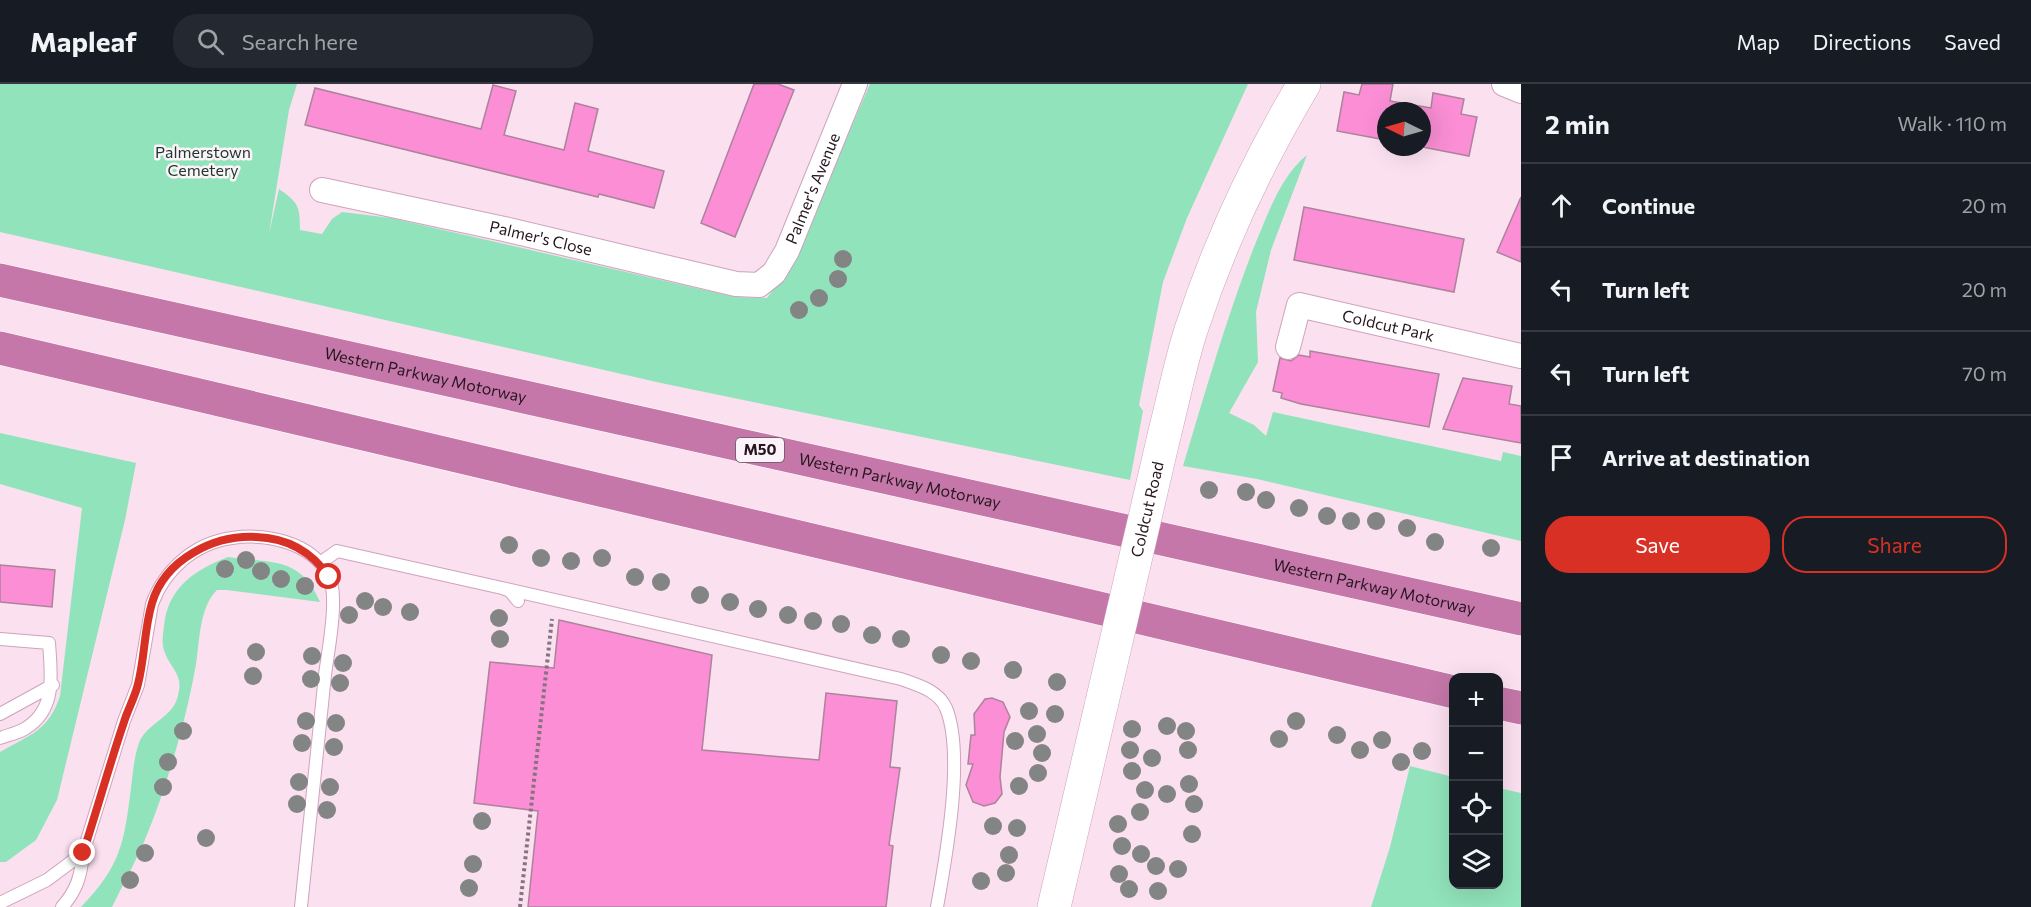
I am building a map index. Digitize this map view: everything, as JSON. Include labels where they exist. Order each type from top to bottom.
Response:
[{"type":"highway","name":"Western Parkway Motorway","points":[[0,280],[1521,619]]},
{"type":"highway","points":[[0,348],[1449,691]]},
{"type":"highway","points":[[1503,704],[1521,708]]},
{"type":"main road","name":"Coldcut Road","points":[[1054,907],[1191,330],[1216,263],[1279,124],[1304,84]]},
{"type":"street","name":"Palmer's Avenue","points":[[759,285],[774,273],[787,251],[855,84]]},
{"type":"street","name":"Coldcut Road","points":[[1279,124],[1293,84]]},
{"type":"street","points":[[1504,84],[1521,92]]},
{"type":"street","name":"Palmer's Close","points":[[322,190],[504,229],[736,284],[759,285]]},
{"type":"street","name":"Coldcut Park","points":[[1288,347],[1299,305],[1521,356]]},
{"type":"lane","points":[[62,907],[74,893],[81,874],[83,853],[124,721],[138,685],[152,604],[169,573],[198,549],[225,539],[260,537],[291,544],[307,552],[320,563],[329,577],[333,596],[301,907]]},
{"type":"lane","points":[[320,563],[337,551],[901,680],[931,691],[945,706],[953,742],[950,835],[937,907]]},
{"type":"lane","points":[[502,588],[510,591],[518,601]]},
{"type":"lane","points":[[0,639],[49,643],[53,685],[42,713],[27,728],[0,738]]},
{"type":"lane","points":[[0,714],[53,685]]},
{"type":"lane","points":[[0,903],[47,880],[83,853]]},
{"type":"path","points":[[520,907],[550,622],[553,616],[560,616]]},
{"type":"green space","name":"Palmerstown Cemetery","points":[[0,84],[297,84],[289,110],[269,234],[279,189],[297,206],[300,230],[322,234],[332,219],[342,212],[391,218],[735,297],[767,298],[791,266],[870,84],[1248,84],[1187,218],[1163,282],[1139,405],[1143,411],[1130,480],[661,383],[0,232]]},
{"type":"green space","points":[[1307,155],[1271,250],[1256,312],[1258,362],[1229,413],[1254,425],[1266,436],[1273,412],[1501,461],[1503,452],[1521,456],[1521,541],[1257,479],[1183,466],[1245,269],[1271,206],[1290,173]]},
{"type":"green space","points":[[0,433],[136,463],[125,520],[57,800],[36,840],[6,862],[0,862],[0,752],[29,736],[44,724],[60,696],[82,508],[0,484]]},
{"type":"green space","points":[[228,557],[282,564],[293,569],[312,587],[320,602],[227,590],[217,590],[211,597],[201,625],[188,705],[176,749],[144,842],[112,907],[81,907],[105,879],[113,866],[123,839],[136,754],[142,736],[170,711],[177,699],[179,679],[165,653],[163,643],[164,626],[171,601],[177,590],[194,574]]},
{"type":"green space","points":[[1410,766],[1449,776],[1449,889],[1503,889],[1503,789],[1521,793],[1521,907],[1371,907],[1390,847]]},
{"type":"building","points":[[754,84],[778,84],[794,90],[735,237],[701,223]]},
{"type":"building","points":[[1362,84],[1393,84],[1390,101],[1396,102],[1377,102],[1377,138],[1337,131],[1344,92],[1359,95]]},
{"type":"building","points":[[493,85],[516,91],[504,135],[564,150],[575,103],[598,109],[588,151],[664,171],[654,208],[599,194],[598,197],[305,125],[315,88],[481,129]]},
{"type":"building","points":[[1433,93],[1464,99],[1461,114],[1477,117],[1469,156],[1431,149]]},
{"type":"building","points":[[1521,197],[1521,262],[1497,252]]},
{"type":"building","points":[[1304,207],[1464,239],[1454,292],[1294,260]]},
{"type":"building","points":[[1310,351],[1439,374],[1429,427],[1301,404],[1281,398],[1282,393],[1273,391],[1280,358],[1291,361],[1299,355],[1310,357]]},
{"type":"building","points":[[1463,378],[1512,386],[1509,404],[1521,406],[1521,443],[1443,429]]},
{"type":"building","points":[[0,565],[55,570],[52,607],[0,602]]},
{"type":"building","points":[[559,620],[712,655],[702,750],[819,760],[826,693],[897,701],[890,767],[900,768],[889,845],[893,846],[886,907],[528,907],[538,811],[474,803],[490,662],[554,668]]},
{"type":"building","points":[[992,698],[1003,702],[1010,717],[1004,732],[1000,777],[1002,794],[995,803],[984,806],[973,802],[966,785],[973,764],[968,764],[971,735],[975,735],[974,714],[985,699]]},
{"type":"route","points":[[83,853],[124,721],[138,685],[152,604],[156,592],[169,573],[184,558],[198,549],[225,539],[260,537],[291,544],[307,552],[320,563],[329,577]]}]
